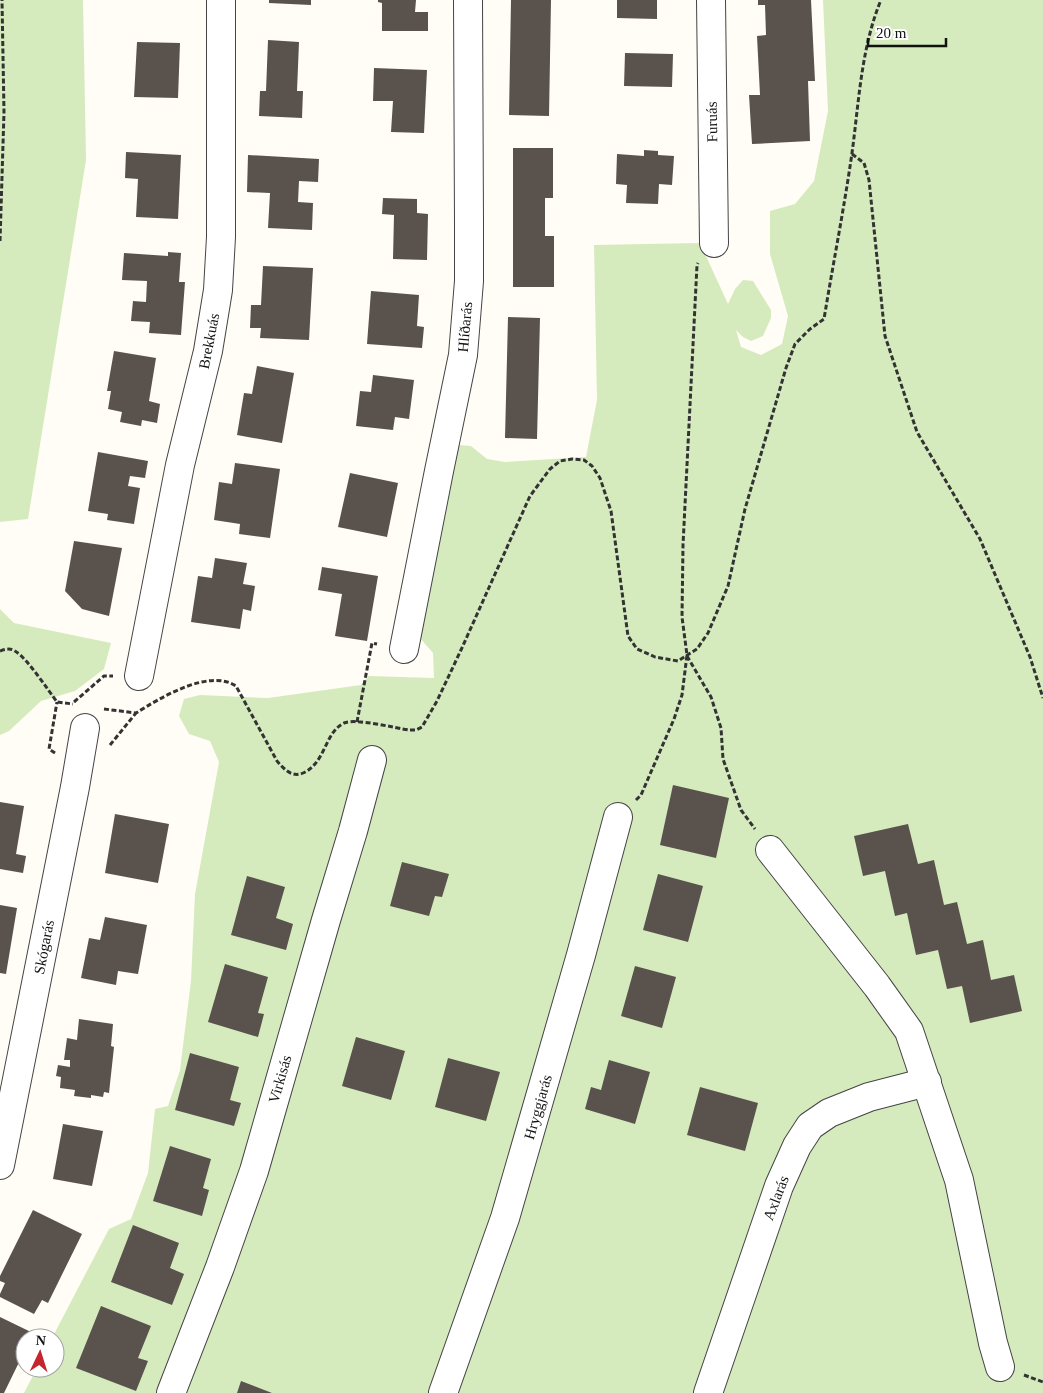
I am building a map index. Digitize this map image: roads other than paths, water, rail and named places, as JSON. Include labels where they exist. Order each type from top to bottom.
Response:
[{"type":"street","name":"Brekkuás","points":[[139,676],[180,465],[208,351],[218,290],[221,237],[221,0]]},
{"type":"street","name":"Hlíðarás","points":[[404,649],[438,471],[463,355],[469,281],[470,224],[468,0]]},
{"type":"street","name":"Furuás","points":[[711,0],[714,243]]},
{"type":"street","name":"Skógarás","points":[[0,1165],[88,714]]},
{"type":"street","name":"Virkisás","points":[[171,1393],[220,1267],[254,1171],[372,760]]},
{"type":"street","name":"Hryggjarás","points":[[443,1393],[450,1378],[505,1218],[579,964],[618,817]]},
{"type":"street","points":[[770,850],[910,1031],[960,1180],[993,1343],[1000,1367]]},
{"type":"street","name":"Axlarás","points":[[708,1393],[779,1186],[797,1146],[810,1126],[828,1114],[869,1097],[926,1082]]}]
